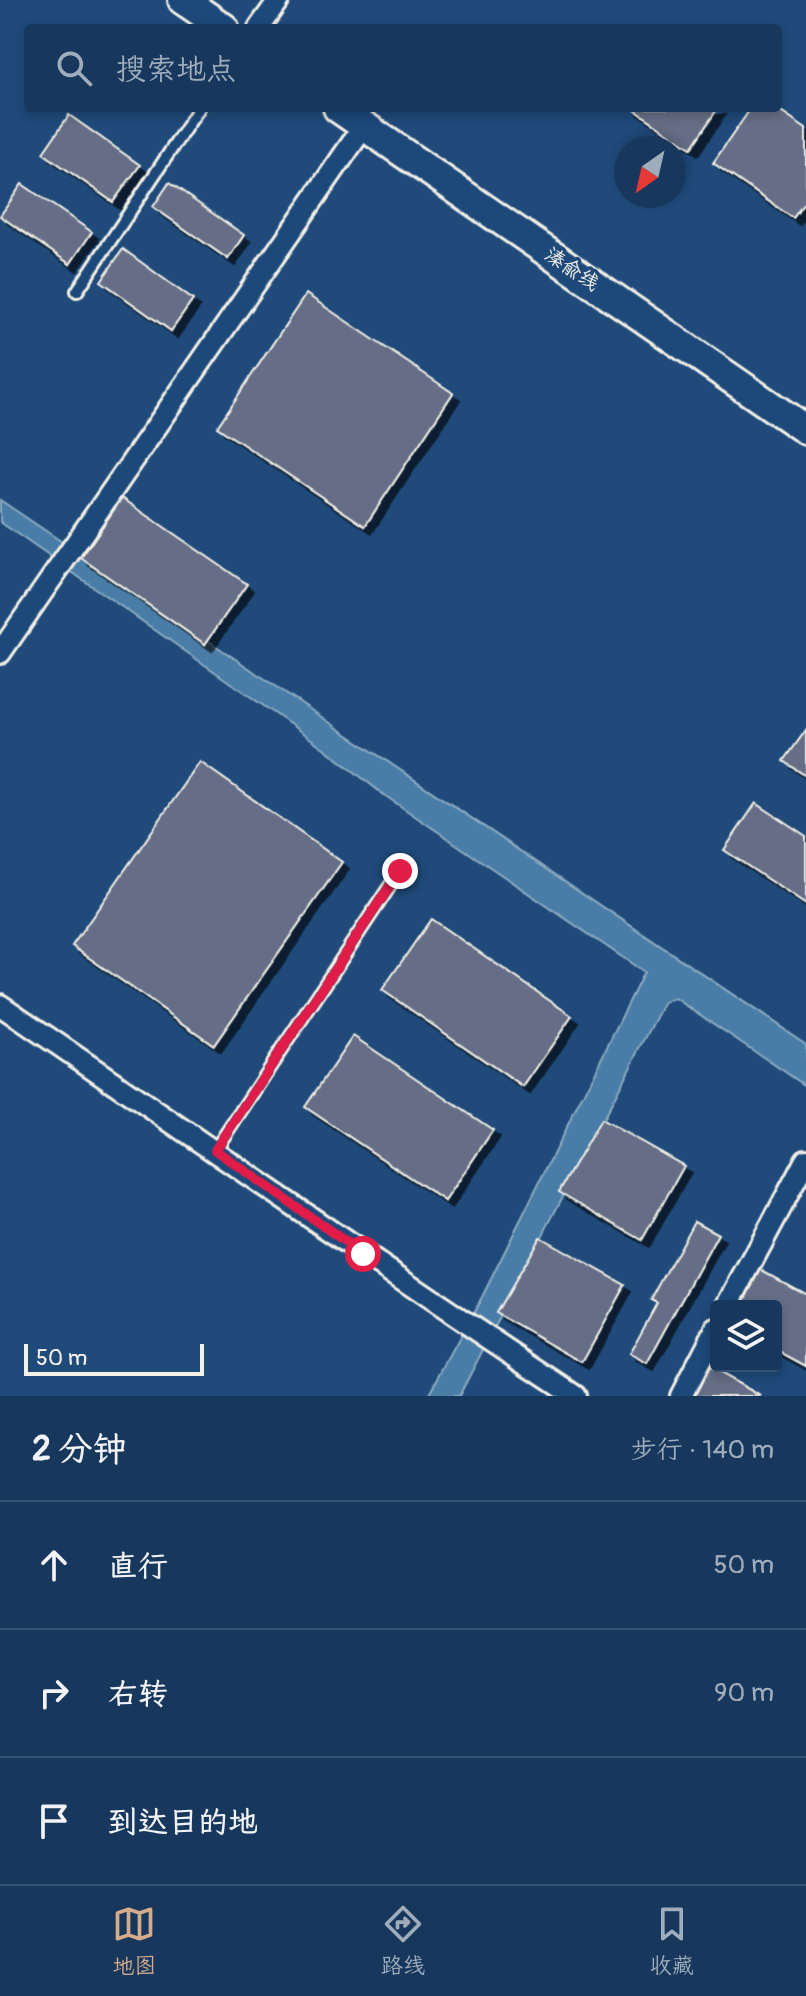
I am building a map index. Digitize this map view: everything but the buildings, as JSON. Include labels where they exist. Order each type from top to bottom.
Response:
[{"type":"main road","points":[[183,0],[218,24]]},
{"type":"main road","name":"溱俞线","points":[[344,112],[806,430]]},
{"type":"street","points":[[262,24],[279,0]]},
{"type":"street","points":[[0,653],[364,126]]},
{"type":"street","points":[[0,1005],[215,1150],[437,1306],[576,1396]]},
{"type":"street","points":[[731,1300],[806,1160]]},
{"type":"street","points":[[681,1396],[710,1340]]},
{"type":"lane","points":[[77,291],[196,112]]},
{"type":"lane","points":[[215,1150],[400,871]]},
{"type":"water","points":[[0,500],[806,1044],[806,1086],[675,998],[664,1002],[459,1396],[428,1396],[482,1297],[644,972],[384,795],[324,748],[0,522]]},
{"type":"route","points":[[363,1254],[215,1150],[400,871]]}]
